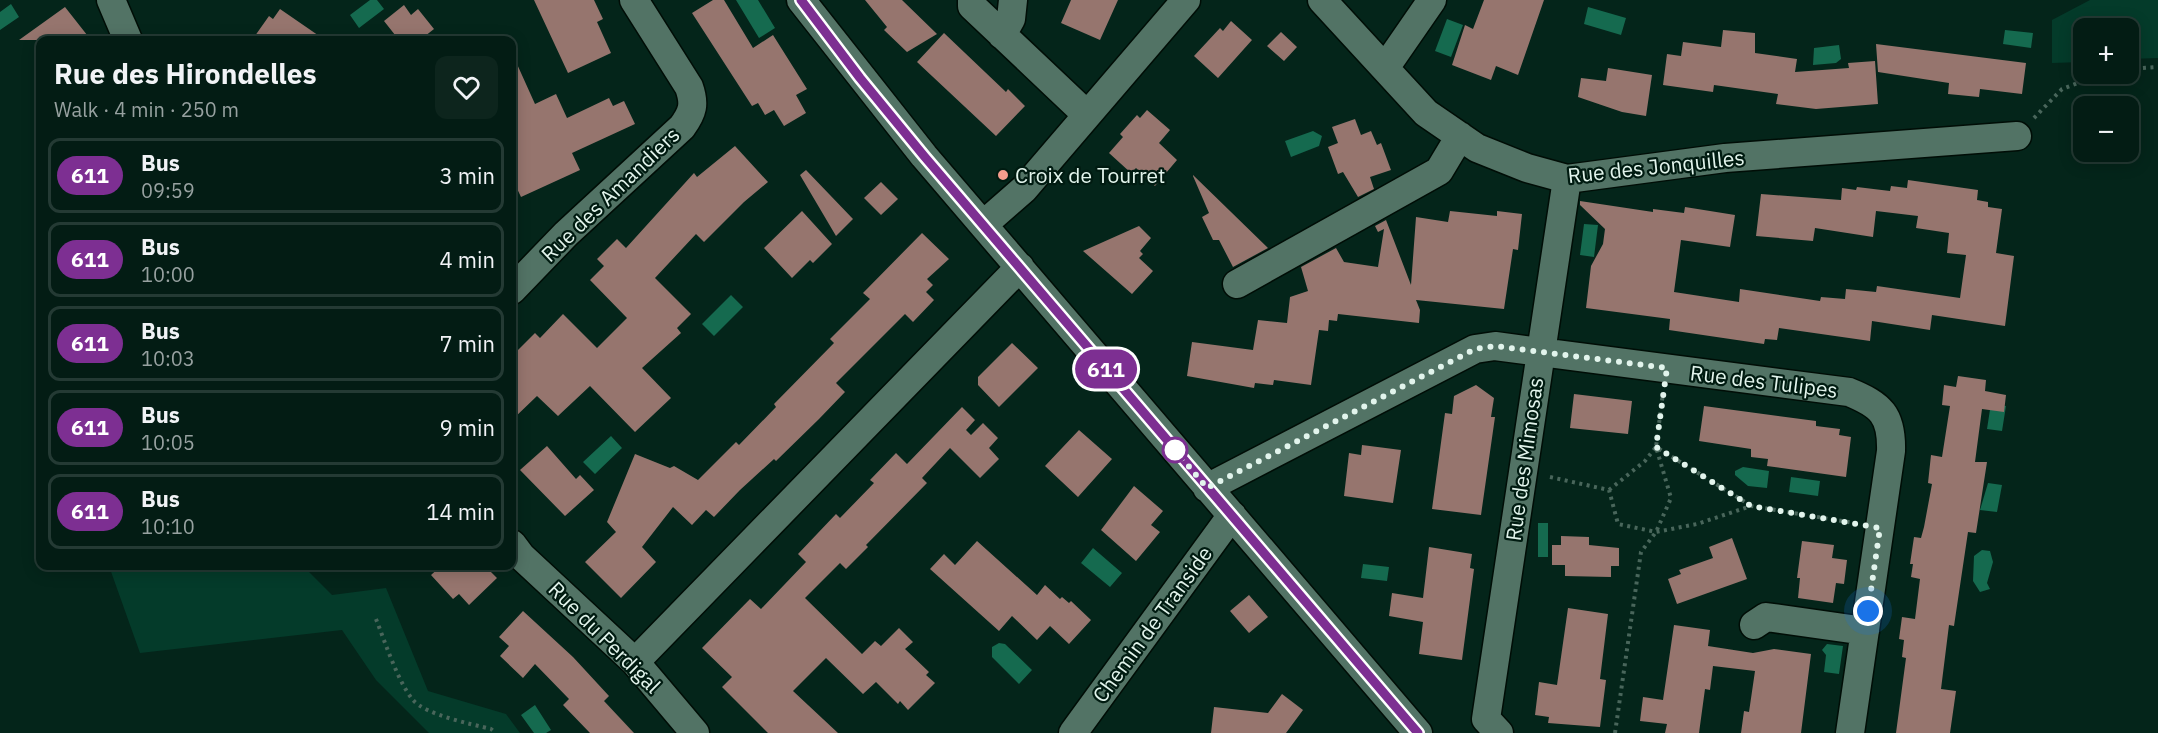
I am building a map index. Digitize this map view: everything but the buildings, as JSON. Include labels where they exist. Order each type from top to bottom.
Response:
[{"type":"street","points":[[111,0],[126,36]]},
{"type":"street","name":"Rue des Amandiers","points":[[516,286],[574,225],[682,127],[693,109],[689,87],[634,0]]},
{"type":"street","points":[[801,0],[860,78],[1418,733]]},
{"type":"street","points":[[972,0],[972,6],[1086,114]]},
{"type":"street","points":[[1002,35],[1011,19],[1013,0]]},
{"type":"street","points":[[984,224],[1024,189],[1186,0]]},
{"type":"street","name":"Rue des Jonquilles","points":[[1323,0],[1426,112],[1477,148],[1567,179],[1725,158],[2017,136]]},
{"type":"street","points":[[1385,68],[1432,0]]},
{"type":"street","points":[[1237,284],[1439,171],[1460,136]]},
{"type":"street","name":"Rue des Mimosas","points":[[1499,733],[1486,719],[1539,352],[1567,179]]},
{"type":"street","points":[[635,662],[1020,267]]},
{"type":"street","name":"Rue des Tulipes","points":[[1207,488],[1475,349],[1495,346],[1849,392],[1868,399],[1883,411],[1892,430],[1880,528]]},
{"type":"street","name":"Chemin de Transide","points":[[1073,733],[1232,515]]},
{"type":"street","points":[[1850,733],[1880,528]]},
{"type":"street","name":"Rue du Perdigal","points":[[516,549],[635,662],[695,733]]},
{"type":"street","points":[[1754,625],[1766,617],[1865,632]]},
{"type":"path","points":[[2139,68],[2158,67]]},
{"type":"path","points":[[2017,136],[2062,89],[2075,84]]},
{"type":"path","points":[[1615,733],[1641,552],[1656,532],[1671,498],[1656,447],[1667,368]]},
{"type":"path","points":[[1609,490],[1645,461],[1656,447]]},
{"type":"path","points":[[1656,447],[1751,506],[1880,528]]},
{"type":"path","points":[[1548,477],[1609,490]]},
{"type":"path","points":[[1609,490],[1618,524],[1656,532],[1697,524],[1751,506]]},
{"type":"path","points":[[376,619],[392,661],[414,701],[447,718],[491,729],[496,733]]},
{"type":"shaded area","points":[[370,0],[377,0],[384,9],[359,28],[350,15]]},
{"type":"shaded area","points":[[736,0],[758,0],[775,28],[759,38]]},
{"type":"shaded area","points":[[2090,0],[2158,0],[2158,58],[2139,59],[2139,18],[2073,18],[2073,62],[2052,63],[2052,20]]},
{"type":"shaded area","points":[[11,4],[19,17],[0,30],[0,12]]},
{"type":"shaded area","points":[[1588,7],[1626,18],[1621,35],[1584,24]]},
{"type":"shaded area","points":[[1447,19],[1463,25],[1451,57],[1435,51]]},
{"type":"shaded area","points":[[2005,30],[2033,33],[2031,48],[2003,44]]},
{"type":"shaded area","points":[[1839,45],[1841,59],[1836,63],[1813,65],[1814,48]]},
{"type":"shaded area","points":[[1313,131],[1322,136],[1319,146],[1291,157],[1285,141]]},
{"type":"shaded area","points":[[1584,224],[1598,225],[1594,257],[1580,255]]},
{"type":"shaded area","points":[[731,295],[743,307],[714,336],[702,324]]},
{"type":"shaded area","points":[[1991,403],[2006,406],[2002,431],[1987,429]]},
{"type":"shaded area","points":[[611,436],[622,448],[595,474],[583,462]]},
{"type":"shaded area","points":[[1743,467],[1769,471],[1767,488],[1748,486],[1735,475],[1735,471]]},
{"type":"shaded area","points":[[1791,477],[1820,481],[1818,496],[1789,492]]},
{"type":"shaded area","points":[[1988,483],[2002,485],[1997,512],[1980,510]]},
{"type":"shaded area","points":[[1538,523],[1548,523],[1548,557],[1538,557]]},
{"type":"shaded area","points":[[1093,548],[1122,573],[1110,587],[1081,563]]},
{"type":"shaded area","points":[[1982,550],[1990,551],[1993,562],[1987,583],[1990,589],[1980,592],[1973,581],[1974,556]]},
{"type":"shaded area","points":[[1363,564],[1389,567],[1387,581],[1361,578]]},
{"type":"shaded area","points":[[110,570],[307,570],[332,595],[386,588],[428,691],[506,714],[520,733],[429,733],[376,680],[342,630],[140,653]]},
{"type":"shaded area","points":[[999,643],[1005,644],[1032,670],[1019,684],[992,657],[992,647]]},
{"type":"shaded area","points":[[1827,644],[1843,646],[1839,674],[1824,672],[1826,655],[1822,650]]},
{"type":"shaded area","points":[[535,705],[551,730],[546,733],[534,733],[521,715]]},
{"type":"bus line","name":"611","points":[[801,0],[860,78],[924,156],[1418,733]]},
{"type":"place","name":"Croix de Tourret","points":[[1003,175]]},
{"type":"route","points":[[1175,450],[1207,488],[1475,349],[1495,346],[1667,368],[1656,447],[1751,506],[1880,528],[1868,611]]}]
